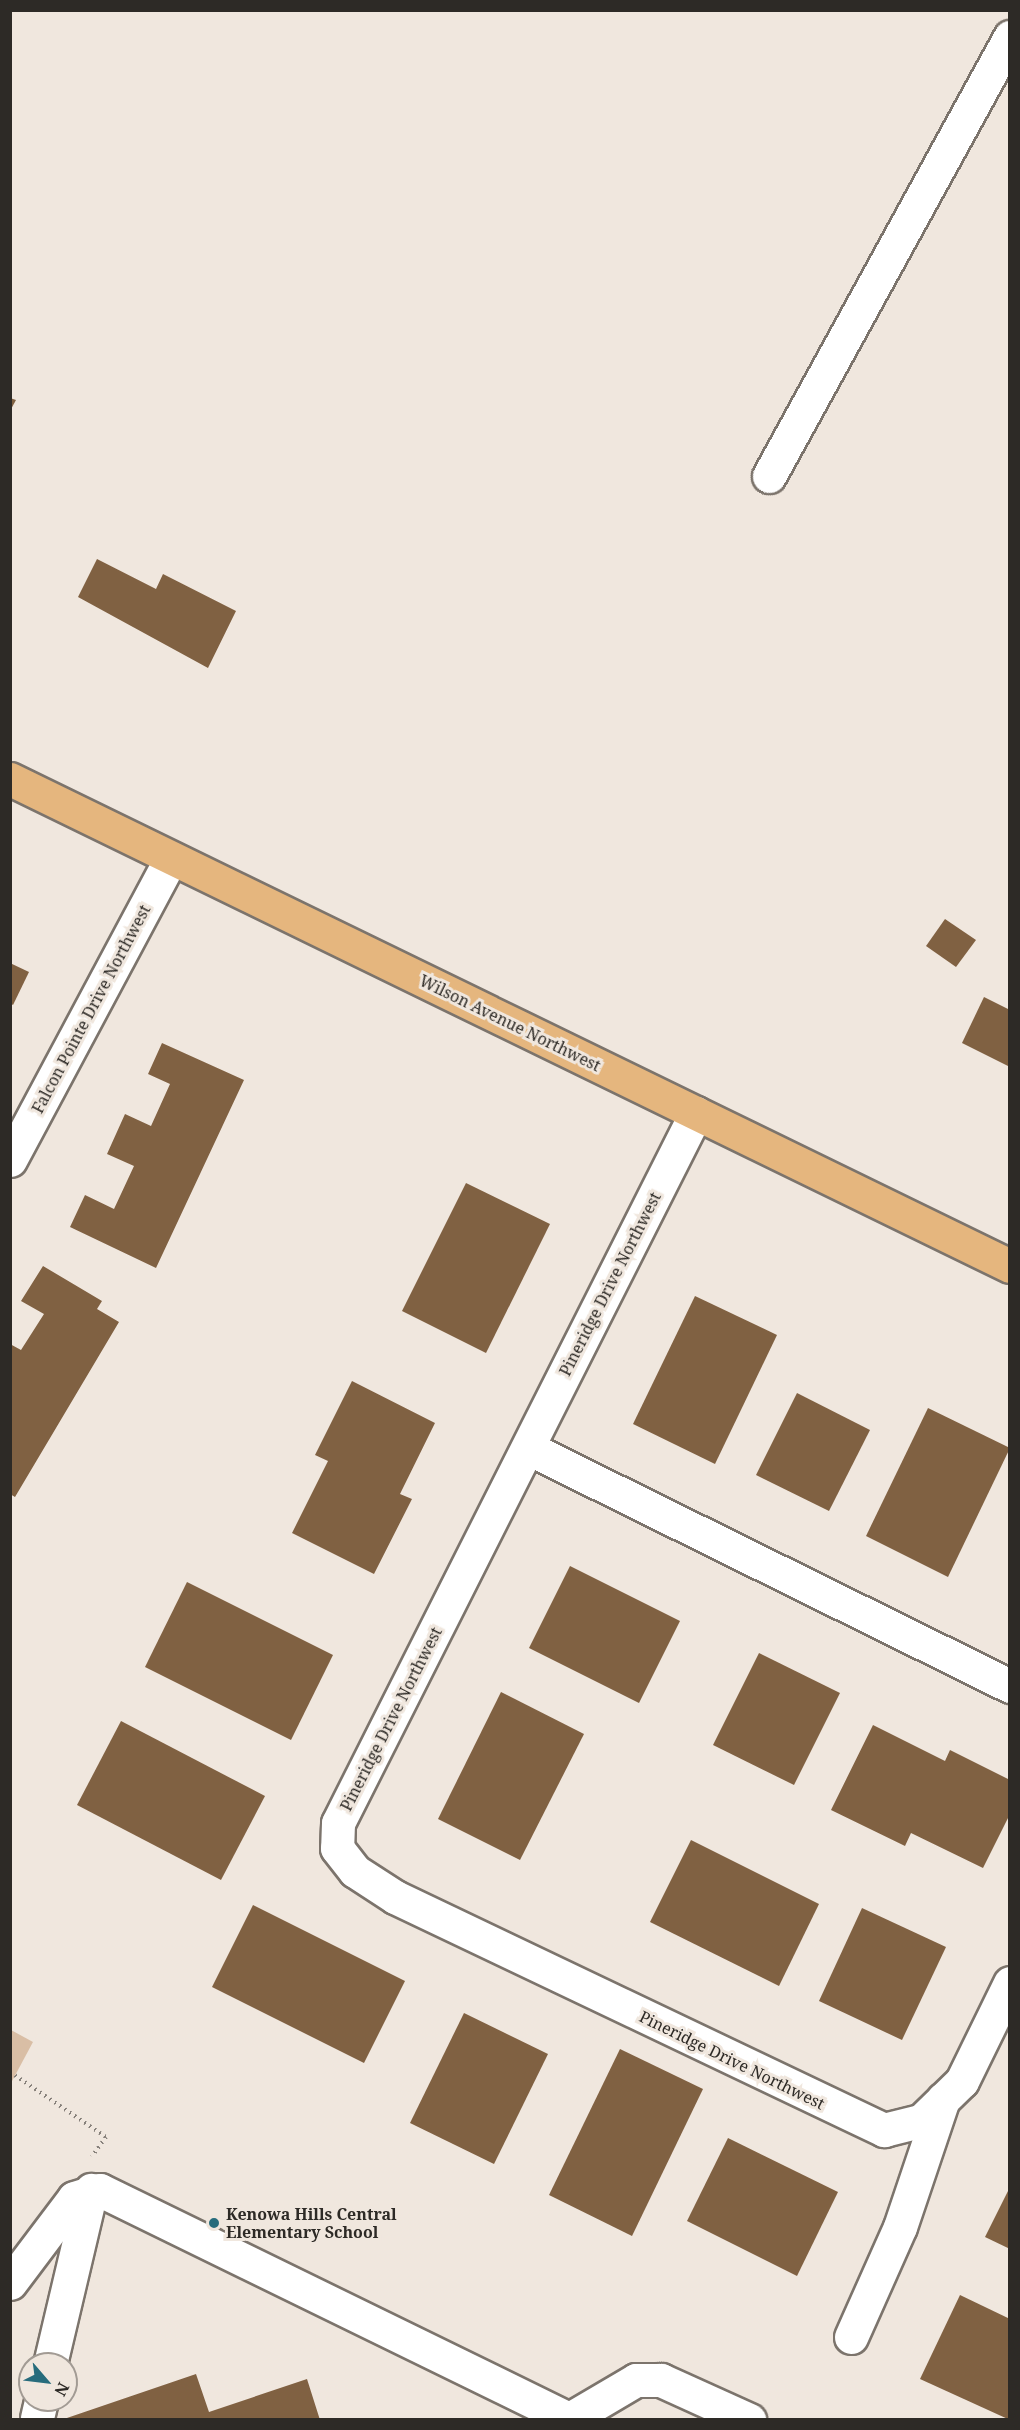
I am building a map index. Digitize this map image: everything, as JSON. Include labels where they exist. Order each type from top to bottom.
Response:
[{"type":"main road","name":"Wilson Avenue Northwest","points":[[10,779],[1010,1266]]},
{"type":"street","points":[[769,476],[1010,37]]},
{"type":"street","name":"Falcon Pointe Drive Northwest","points":[[10,1160],[171,858]]},
{"type":"street","name":"Pineridge Drive Northwest","points":[[696,1113],[338,1823],[337,1848],[355,1871],[396,1897],[884,2130],[921,2121],[962,2081],[1010,1983]]},
{"type":"street","points":[[528,1448],[1010,1686]]},
{"type":"street","points":[[851,2337],[903,2217],[943,2099]]},
{"type":"street","points":[[10,2283],[89,2177]]},
{"type":"street","points":[[53,2352],[89,2177]]},
{"type":"street","points":[[89,2177],[570,2419],[618,2385],[652,2380],[749,2420]]},
{"type":"path","points":[[10,2072],[106,2137],[89,2177]]},
{"type":"shaded area","points":[[11,2030],[33,2042],[11,2083]]},
{"type":"building","points":[[10,398],[16,400],[10,411]]},
{"type":"building","points":[[97,559],[156,589],[163,574],[236,611],[208,668],[78,597]]},
{"type":"building","points":[[945,919],[976,940],[956,967],[926,946]]},
{"type":"building","points":[[10,963],[29,972],[13,1005],[10,1003]]},
{"type":"building","points":[[984,997],[1010,1010],[1010,1067],[962,1043]]},
{"type":"building","points":[[162,1043],[244,1080],[156,1268],[70,1227],[85,1195],[114,1209],[134,1166],[107,1154],[125,1114],[151,1126],[170,1084],[148,1074]]},
{"type":"building","points":[[466,1183],[550,1224],[486,1353],[402,1311]]},
{"type":"building","points":[[43,1266],[102,1301],[97,1309],[119,1322],[15,1497],[10,1494],[10,1344],[21,1350],[44,1314],[21,1301]]},
{"type":"building","points":[[695,1296],[777,1335],[715,1464],[633,1424]]},
{"type":"building","points":[[352,1381],[435,1423],[400,1494],[412,1499],[374,1574],[292,1533],[328,1461],[315,1455]]},
{"type":"building","points":[[797,1393],[870,1430],[829,1511],[756,1475]]},
{"type":"building","points":[[928,1408],[1010,1448],[948,1577],[866,1536]]},
{"type":"building","points":[[570,1566],[680,1621],[639,1703],[529,1648]]},
{"type":"building","points":[[187,1582],[333,1655],[291,1740],[145,1667]]},
{"type":"building","points":[[759,1653],[840,1693],[794,1785],[713,1745]]},
{"type":"building","points":[[501,1692],[584,1734],[520,1860],[438,1819]]},
{"type":"building","points":[[121,1721],[265,1796],[221,1880],[77,1805]]},
{"type":"building","points":[[873,1725],[945,1761],[950,1750],[1010,1780],[1010,1814],[983,1868],[911,1833],[905,1846],[831,1810]]},
{"type":"building","points":[[691,1840],[819,1904],[779,1986],[650,1922]]},
{"type":"building","points":[[253,1905],[405,1981],[364,2063],[212,1987]]},
{"type":"building","points":[[862,1908],[946,1947],[902,2040],[819,2001]]},
{"type":"building","points":[[464,2013],[548,2054],[494,2164],[410,2123]]},
{"type":"building","points":[[620,2049],[703,2089],[632,2236],[549,2195]]},
{"type":"building","points":[[728,2138],[838,2192],[797,2276],[687,2221]]},
{"type":"building","points":[[1010,2187],[1010,2249],[985,2237]]},
{"type":"building","points":[[960,2295],[1010,2319],[1010,2420],[920,2379]]},
{"type":"building","points":[[196,2374],[209,2412],[307,2379],[320,2420],[61,2420]]},
{"type":"place","name":"Kenowa Hills Central Elementary School","points":[[214,2223]]}]
